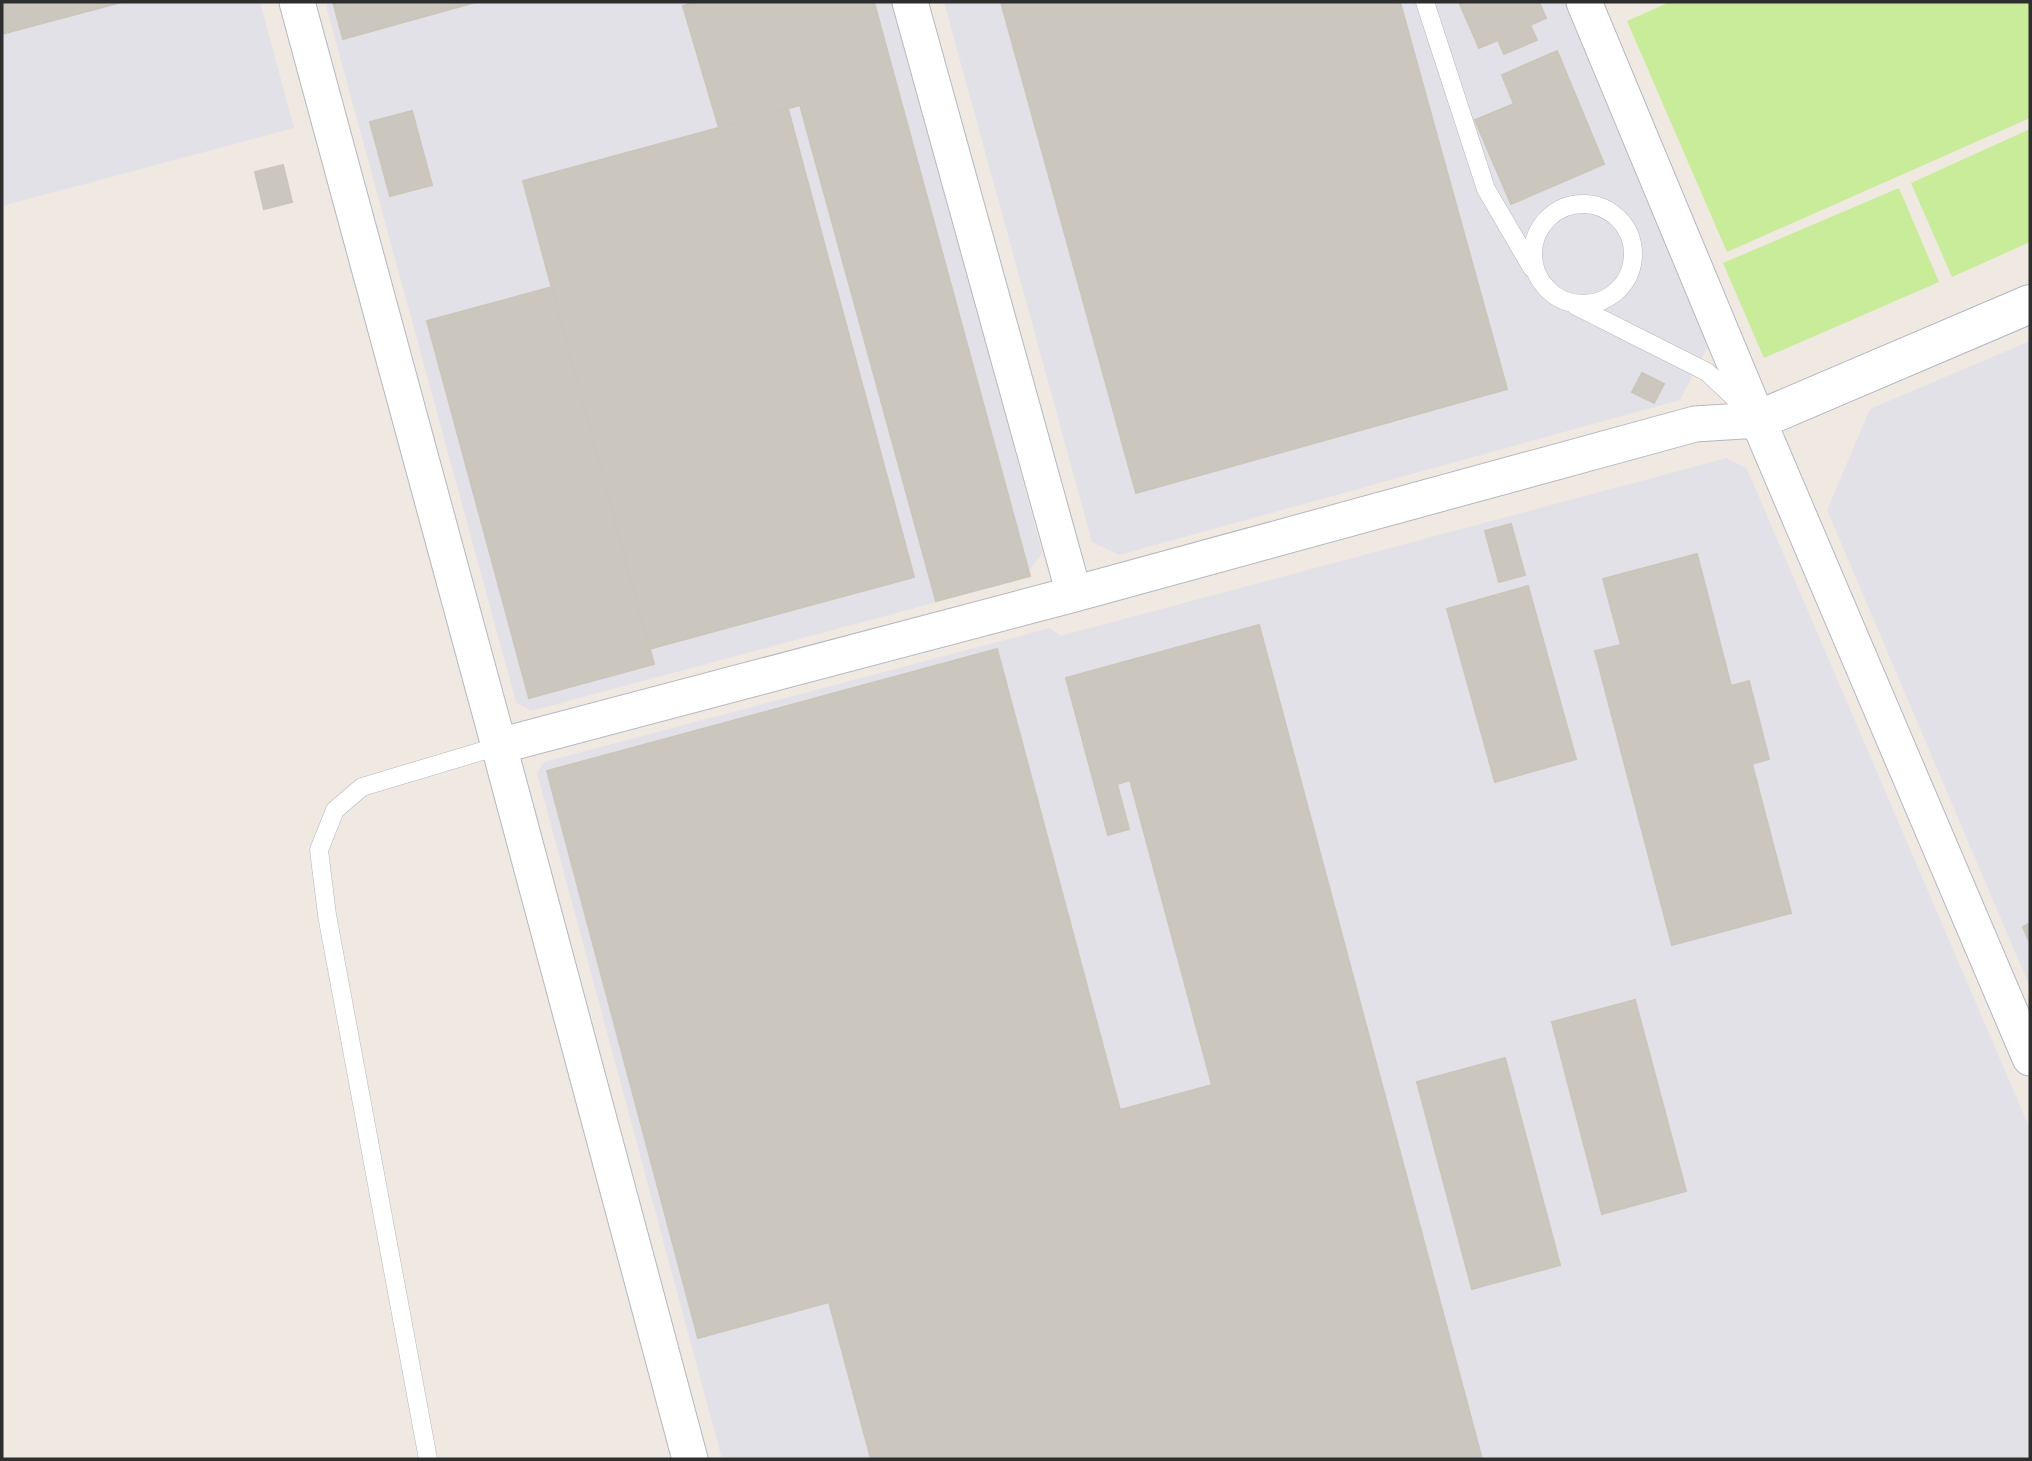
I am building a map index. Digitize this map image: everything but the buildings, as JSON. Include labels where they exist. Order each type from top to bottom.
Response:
[{"type":"street","points":[[297,2],[690,1459]]},
{"type":"street","points":[[909,2],[1074,594]]},
{"type":"street","points":[[1584,2],[1758,420],[2030,1058]]},
{"type":"street","points":[[499,746],[1074,594],[1695,424],[1758,420],[2030,304]]},
{"type":"lane","points":[[1425,2],[1486,188],[1546,289],[1558,298],[1707,372],[1758,420]]},
{"type":"lane","points":[[1537,277],[1532,260],[1533,243],[1540,227],[1551,214],[1565,206],[1583,203],[1600,206],[1614,213],[1626,226],[1632,242],[1633,259],[1629,275],[1619,289],[1605,299],[1589,304],[1572,304]]},
{"type":"lane","points":[[428,1459],[327,915],[319,850],[335,810],[362,787],[499,746]]},
{"type":"shaded area","points":[[2,2],[260,2],[294,128],[2,206]]},
{"type":"shaded area","points":[[325,2],[895,2],[1042,553],[1023,579],[531,711],[516,702]]},
{"type":"shaded area","points":[[944,2],[1566,2],[1710,342],[1680,400],[1119,555],[1092,542]]},
{"type":"shaded area","points":[[2030,341],[2030,987],[1827,510],[1870,409]]},
{"type":"shaded area","points":[[1727,458],[1747,469],[2030,1129],[2030,1459],[722,1459],[537,773],[544,762],[1050,628],[1060,636]]},
{"type":"green space","points":[[1670,2],[2030,2],[2030,118],[1727,252],[1627,21]]},
{"type":"green space","points":[[2030,129],[2030,242],[1952,277],[1911,183]]},
{"type":"green space","points":[[1899,188],[1939,282],[1764,358],[1723,263]]}]
